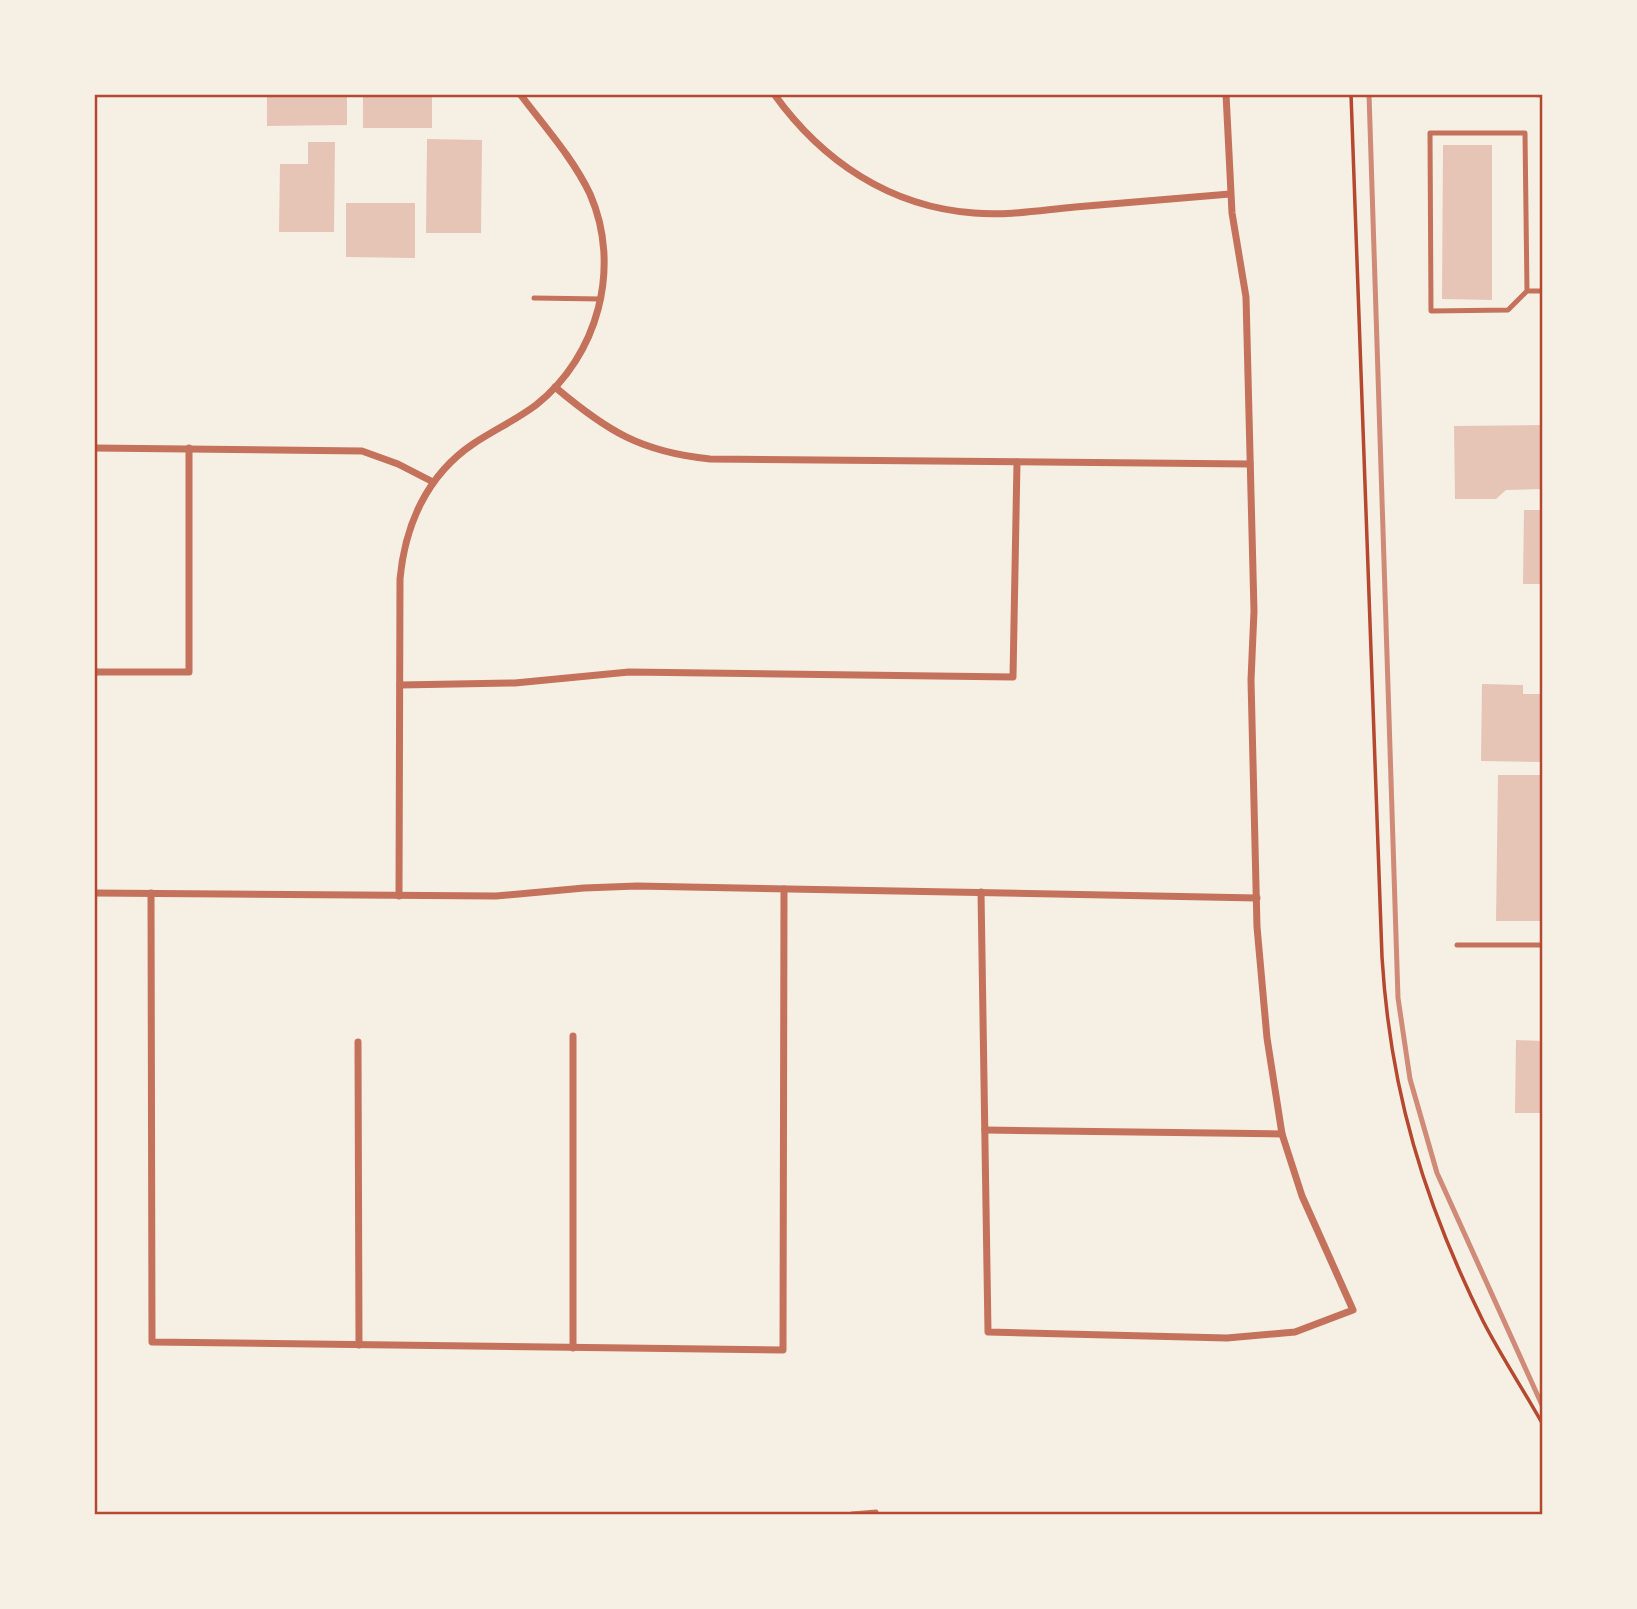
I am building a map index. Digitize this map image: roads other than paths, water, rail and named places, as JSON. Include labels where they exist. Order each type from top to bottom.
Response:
[{"type":"street","points":[[399,896],[402,558],[413,519],[433,482],[462,452],[523,415],[555,387],[587,340],[601,299],[604,257],[597,215],[590,194],[569,159],[520,94]]},
{"type":"street","points":[[774,94],[813,141],[848,170],[887,192],[952,211],[997,214],[1230,194]]},
{"type":"street","points":[[981,892],[988,1332],[1227,1339],[1295,1332],[1353,1310],[1302,1196],[1282,1134],[1267,1038],[1256,898],[1251,680],[1254,611],[1246,297],[1230,194],[1226,94]]},
{"type":"street","points":[[555,387],[601,424],[620,435],[681,456],[710,459],[1250,464]]},
{"type":"street","points":[[94,448],[362,451],[381,456],[433,482]]},
{"type":"street","points":[[94,672],[189,672],[189,448]]},
{"type":"street","points":[[400,685],[515,683],[629,672],[1013,677],[1017,462]]},
{"type":"street","points":[[94,893],[496,896],[636,886],[1256,898]]},
{"type":"street","points":[[151,893],[152,1342],[783,1350],[784,889]]},
{"type":"street","points":[[573,1036],[573,1348]]},
{"type":"street","points":[[358,1042],[359,1345]]},
{"type":"street","points":[[985,1130],[1282,1134]]},
{"type":"lane","points":[[1529,94],[1542,95]]},
{"type":"lane","points":[[1430,133],[1525,133],[1527,290],[1508,310],[1432,311],[1430,133]]},
{"type":"lane","points":[[1527,290],[1542,291]]},
{"type":"lane","points":[[534,298],[601,299]]},
{"type":"lane","points":[[1457,945],[1542,945]]},
{"type":"lane","points":[[852,1514],[876,1512]]},
{"type":"railway","points":[[1369,94],[1398,998],[1410,1079],[1437,1173],[1542,1405]]}]
